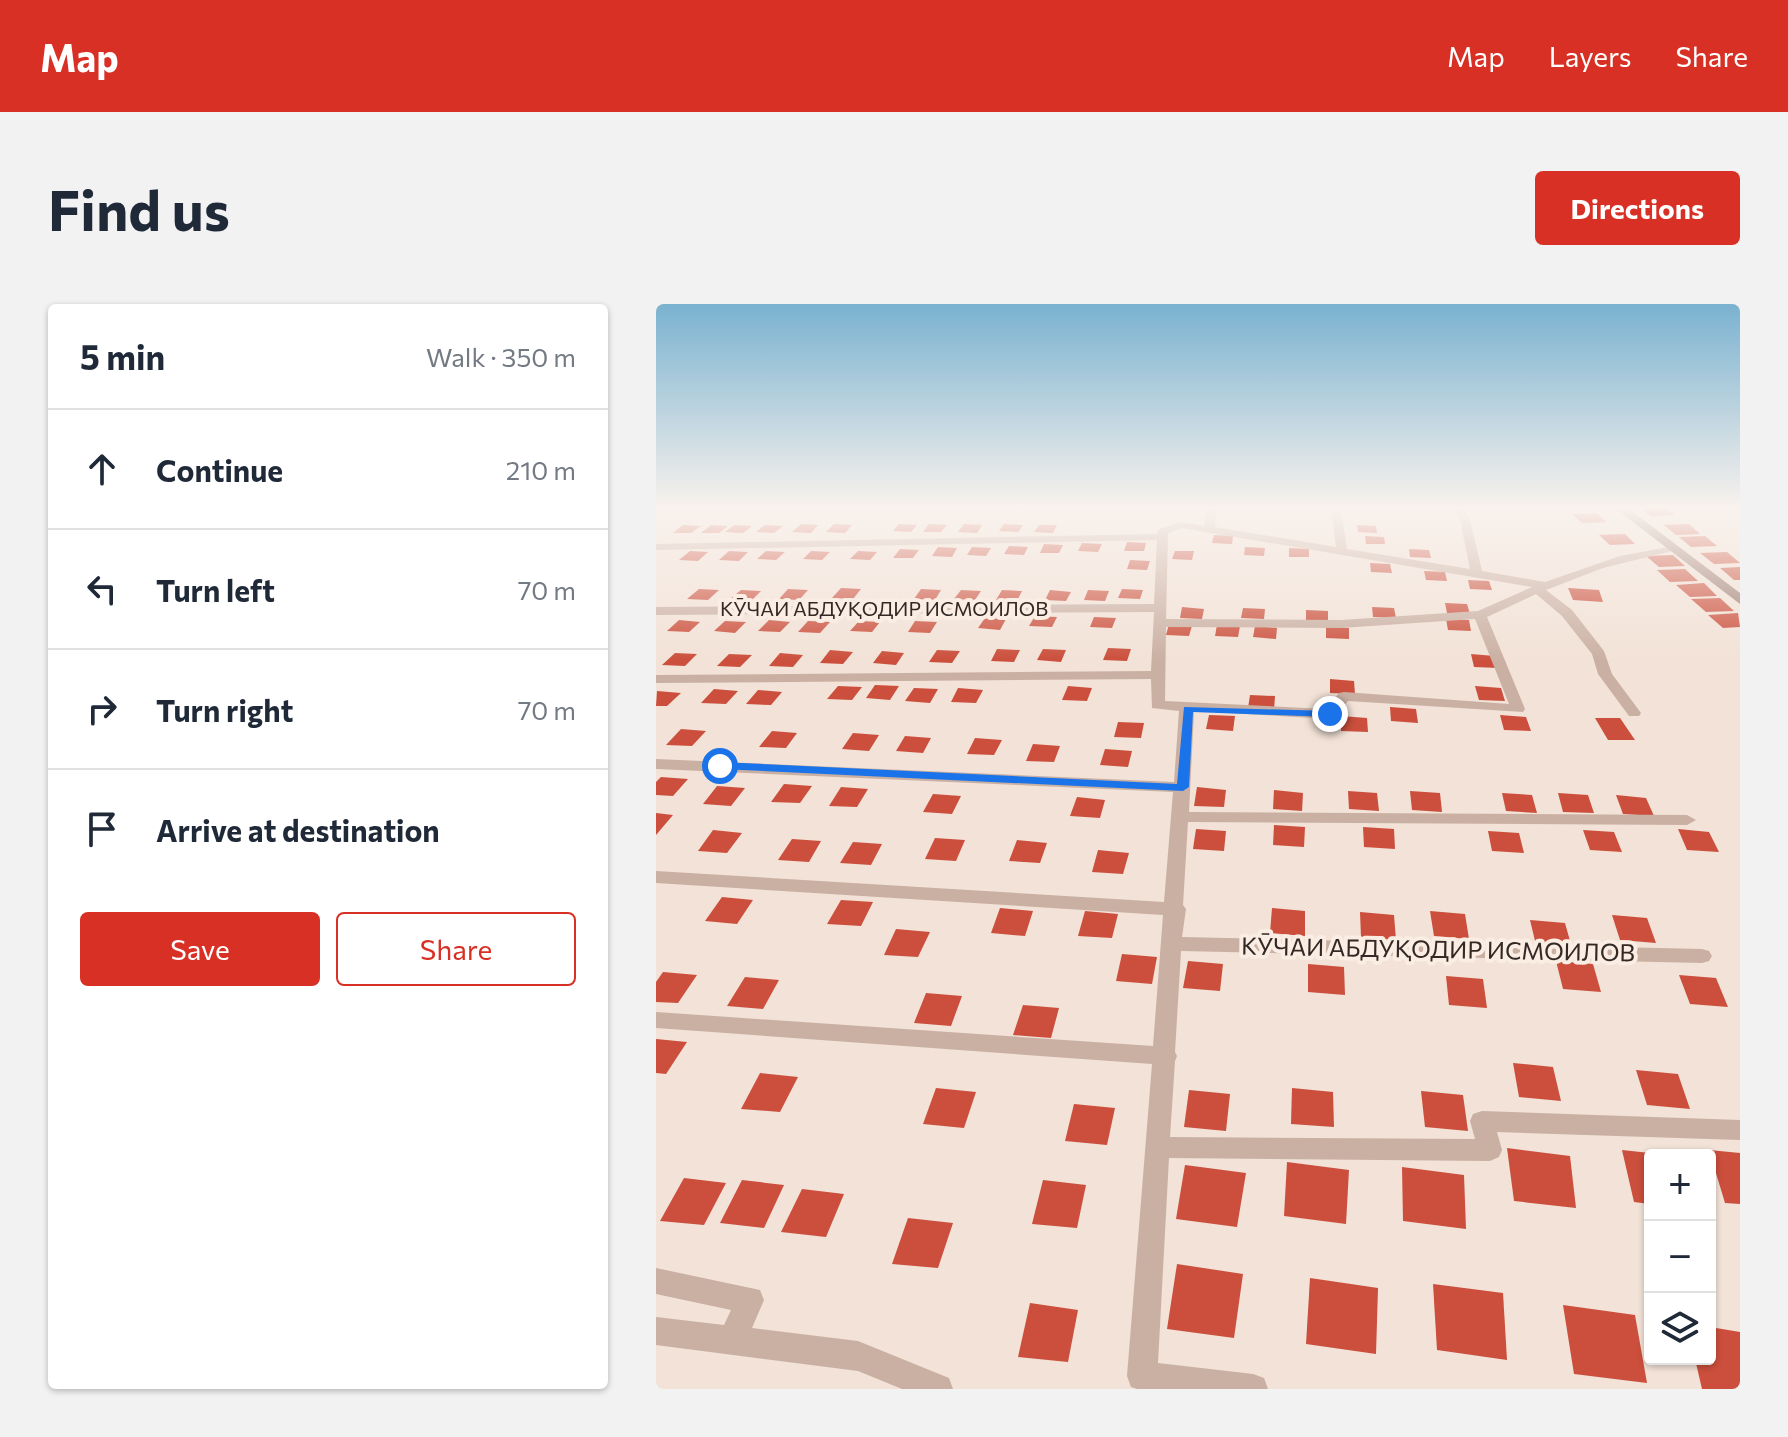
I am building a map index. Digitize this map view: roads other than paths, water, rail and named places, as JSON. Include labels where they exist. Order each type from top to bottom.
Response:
[{"type":"street","points":[[1162,560],[1157,705],[1187,709],[1330,714],[1344,696],[1518,709],[1480,615]]},
{"type":"street","points":[[1389,560],[1541,586],[1599,654],[1605,674],[1634,713]]},
{"type":"street","points":[[1474,560],[1477,574]]},
{"type":"street","points":[[1160,623],[1341,624],[1480,615],[1541,586],[1623,560]]},
{"type":"street","points":[[1688,560],[1740,600]]},
{"type":"street","name":"КӮЧАИ АБДУҚОДИР ИСМОИЛОВ","points":[[656,611],[1160,608]]},
{"type":"street","points":[[656,679],[1158,675]]},
{"type":"street","points":[[1187,709],[1160,1147],[1142,1376],[1253,1389]]},
{"type":"street","points":[[656,764],[1183,787]]},
{"type":"street","points":[[1181,817],[1687,820]]},
{"type":"street","points":[[656,877],[1176,909]]},
{"type":"street","name":"КӮЧАИ АБДУҚОДИР ИСМОИЛОВ","points":[[1173,944],[1702,956]]},
{"type":"street","points":[[656,1020],[1166,1056]]},
{"type":"street","points":[[1160,1147],[1490,1150],[1482,1121],[1740,1130]]},
{"type":"street","points":[[656,1281],[750,1300],[732,1341]]},
{"type":"street","points":[[656,1331],[858,1356],[938,1389]]}]
